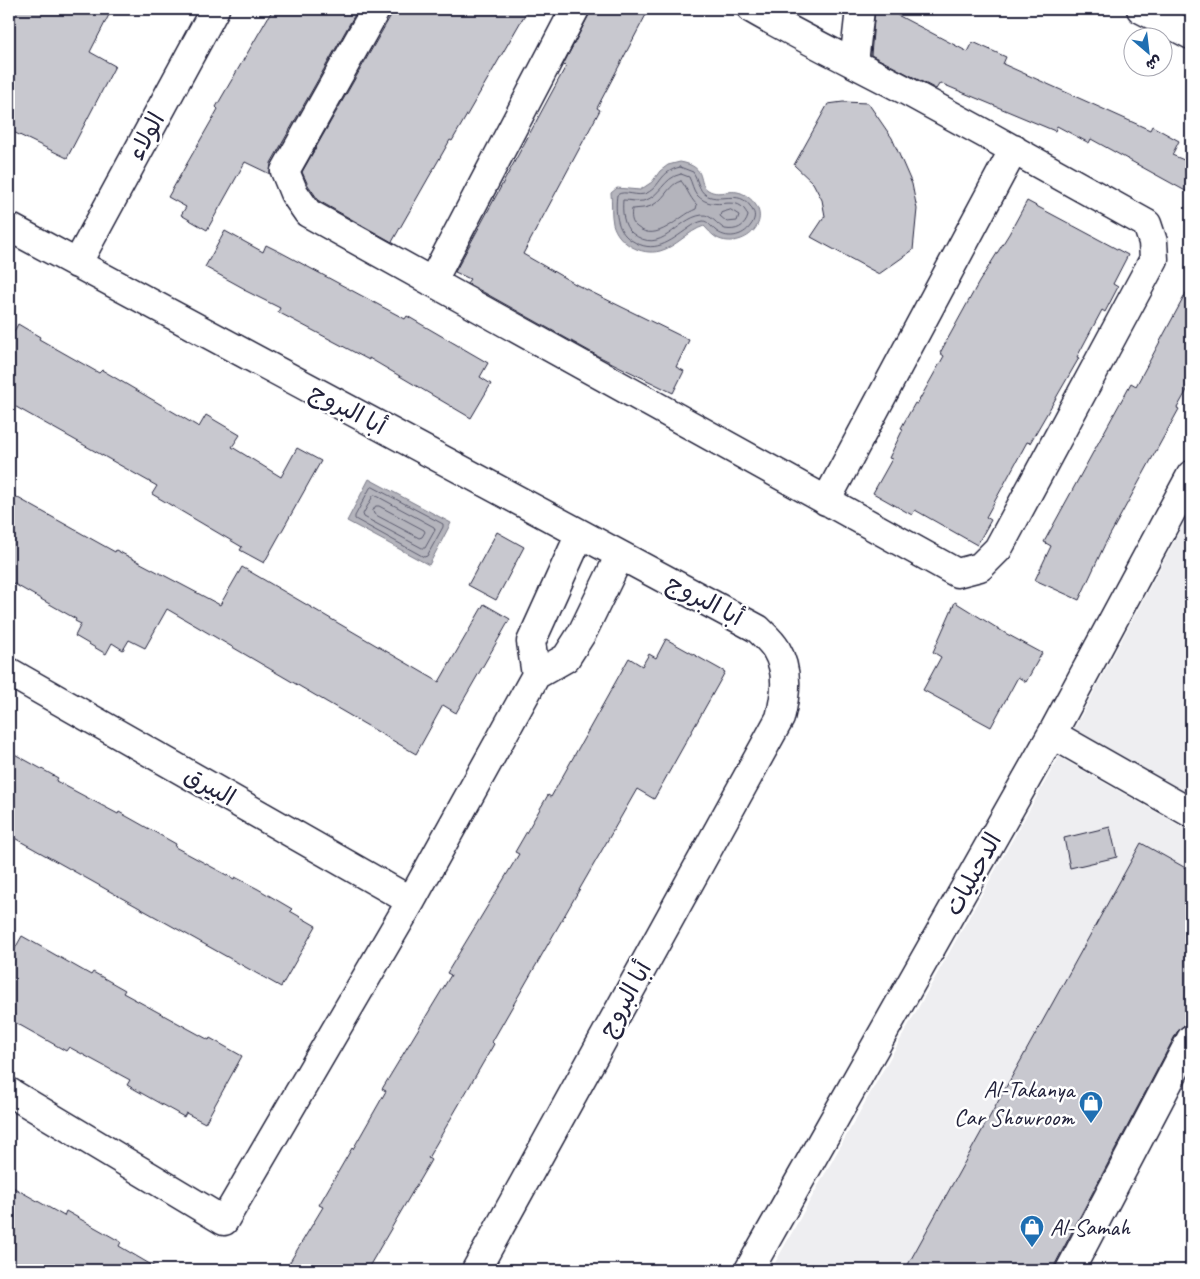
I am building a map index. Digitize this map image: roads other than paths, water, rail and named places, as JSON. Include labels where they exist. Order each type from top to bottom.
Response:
[{"type":"street","name":"الولاء","points":[[77,264],[215,9]]},
{"type":"street","points":[[376,9],[285,171],[294,193],[308,213],[957,573],[980,567],[998,549],[1154,259],[1153,242],[1147,224],[1014,148],[854,63],[795,21],[752,9]]},
{"type":"street","points":[[432,282],[576,9]]},
{"type":"street","points":[[854,63],[860,9]]},
{"type":"street","points":[[1141,9],[1191,35]]},
{"type":"street","points":[[826,501],[1014,148]]},
{"type":"street","name":"أبا البروج","points":[[9,227],[758,629],[776,649],[784,670],[786,693],[780,718],[476,1270]]},
{"type":"street","name":"الدحيليات","points":[[749,1270],[1052,734],[1191,476]]},
{"type":"street","points":[[536,675],[531,642],[580,534]]},
{"type":"street","points":[[9,1092],[224,1221],[411,901],[536,675],[566,658],[582,633],[620,555]]},
{"type":"street","name":"البيرق","points":[[9,672],[411,901]]},
{"type":"street","points":[[1052,734],[1191,812]]},
{"type":"street","points":[[1070,1270],[1191,1039]]},
{"type":"water","points":[[680,162],[689,164],[698,171],[708,190],[718,193],[737,192],[748,197],[756,205],[759,213],[759,221],[755,229],[749,235],[732,241],[717,238],[704,226],[666,249],[653,252],[638,250],[625,242],[613,224],[611,193],[617,188],[640,190],[652,182],[660,171],[668,165]]},
{"type":"water","points":[[369,479],[451,523],[429,565],[347,521]]},
{"type":"place","name":"Al-Takanya Car Showroom","points":[[1091,1124]]},
{"type":"place","name":"Al-Samah","points":[[1032,1248]]}]
